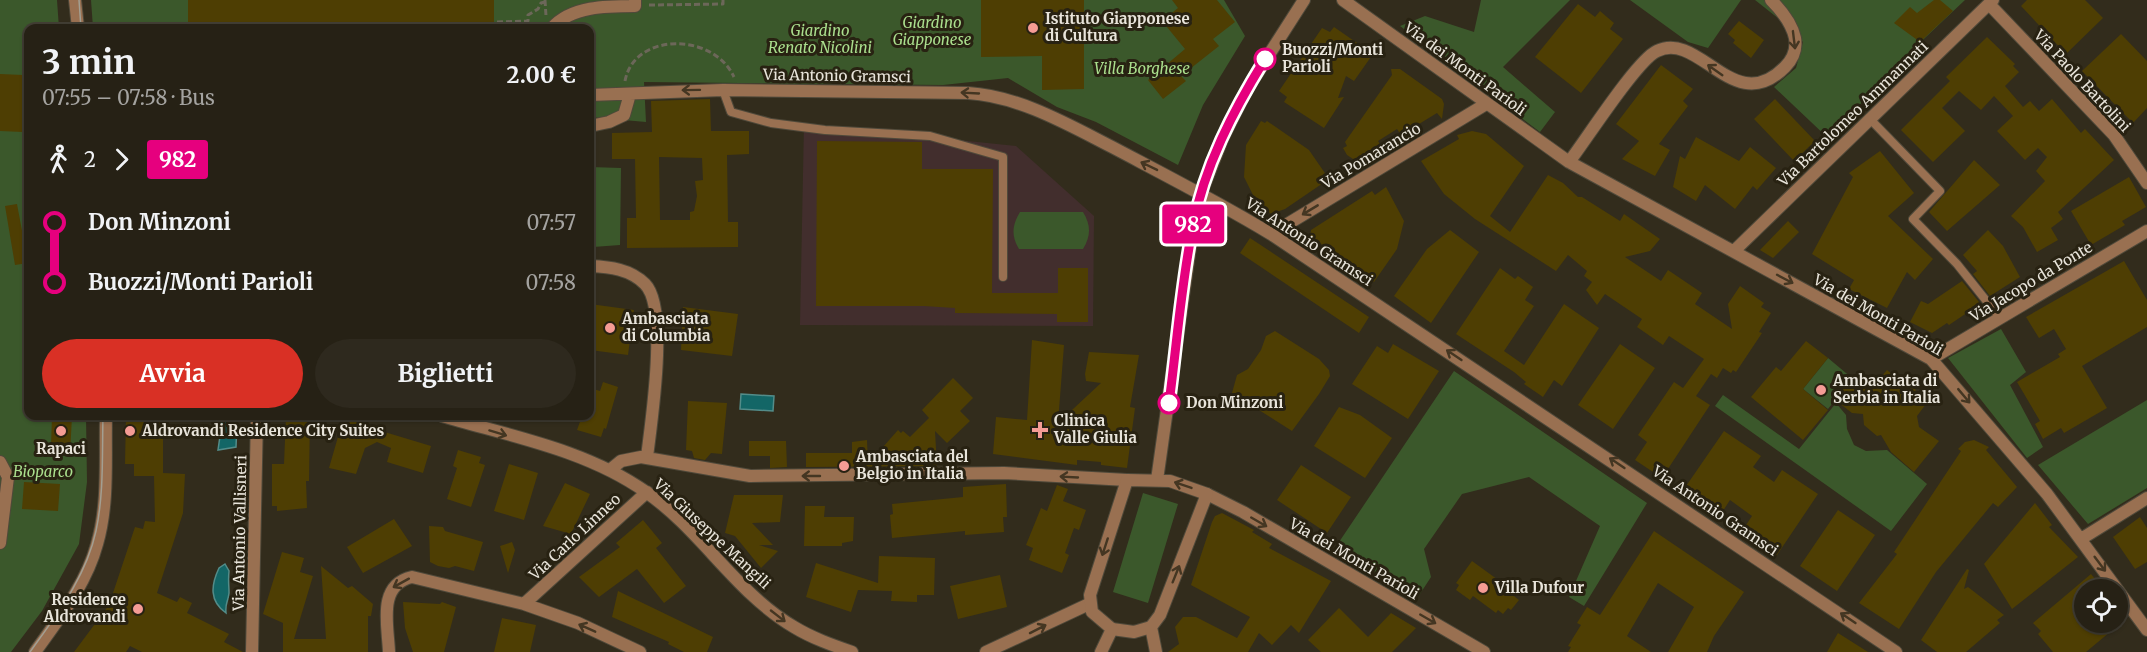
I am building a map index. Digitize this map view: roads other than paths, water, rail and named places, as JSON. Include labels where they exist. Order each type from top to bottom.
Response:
[{"type":"street","points":[[75,0],[78,24]]},
{"type":"street","points":[[1158,480],[1191,240],[1201,193],[1223,137],[1247,89],[1304,0]]},
{"type":"street","name":"Via dei Monti Parioli","points":[[1343,0],[1569,162],[1931,359],[2019,461],[2081,539],[2147,630]]},
{"type":"street","points":[[1569,162],[1641,64],[1658,50],[1671,47],[1684,49],[1723,75],[1742,82],[1765,80],[1781,71],[1792,58],[1796,40],[1790,26],[1771,0]]},
{"type":"street","name":"Via Bartolomeo Ammannati","points":[[1734,251],[1991,2]]},
{"type":"street","name":"Via Paolo Bartolini","points":[[1991,2],[2114,135],[2147,183]]},
{"type":"street","points":[[556,24],[559,20],[581,12],[635,3]]},
{"type":"street","name":"Via Antonio Gramsci","points":[[594,95],[736,90],[989,95],[1066,124],[1201,193],[1271,234],[1896,652]]},
{"type":"street","points":[[594,125],[609,122],[624,115],[628,94]]},
{"type":"street","name":"Via Pomarancio","points":[[1271,234],[1486,104]]},
{"type":"street","name":"Via Jacopo da Ponte","points":[[1931,359],[2147,231]]},
{"type":"street","points":[[594,266],[610,267],[633,274],[647,286],[657,305],[655,385],[647,457],[627,459],[610,470]]},
{"type":"street","points":[[35,652],[74,596],[97,544],[104,502],[106,420]]},
{"type":"street","name":"Via Antonio Vallisneri","points":[[252,652],[257,420]]},
{"type":"street","name":"Via Giuseppe Mangili","points":[[455,420],[559,451],[610,470],[647,492],[780,618],[810,635],[852,652]]},
{"type":"street","name":"Via dei Monti Parioli","points":[[647,457],[720,472],[766,476],[1004,473],[1177,482],[1243,512],[1484,652]]},
{"type":"street","points":[[0,462],[8,477],[0,543]]},
{"type":"street","points":[[1127,480],[1091,591],[1089,604],[1095,616],[1112,629],[1134,632],[1151,627],[1160,615],[1207,495]]},
{"type":"street","name":"Via Carlo Linneo","points":[[524,604],[647,492]]},
{"type":"street","points":[[2081,539],[2147,498]]},
{"type":"street","points":[[389,652],[387,600],[392,588],[412,578],[524,604],[578,623],[640,652]]},
{"type":"street","points":[[986,652],[1089,604]]},
{"type":"street","points":[[1151,627],[1156,652]]},
{"type":"street","points":[[1101,652],[1112,629]]},
{"type":"lane","points":[[723,90],[731,112],[771,123],[825,130],[913,134],[1003,157],[1003,277]]},
{"type":"lane","points":[[1869,118],[1940,191],[1913,219],[1957,264],[2000,318]]},
{"type":"water","points":[[741,394],[774,396],[773,411],[740,409]]},
{"type":"water","points":[[212,420],[234,420],[237,424],[236,447],[218,450],[221,429]]},
{"type":"water","points":[[225,564],[229,571],[226,613],[220,608],[213,592],[216,574]]},
{"type":"tram line","points":[[79,0],[81,24]]},
{"type":"tram line","points":[[30,652],[78,579],[91,548],[100,503],[103,420]]},
{"type":"place","name":"Istituto Giapponese di Cultura","points":[[1033,28]]},
{"type":"place","name":"Buozzi/Monti Parioli","points":[[1265,59]]},
{"type":"place","name":"Ambasciata di Columbia","points":[[610,328]]},
{"type":"place","name":"Ambasciata di Serbia in Italia","points":[[1821,390]]},
{"type":"place","name":"Don Minzoni","points":[[1169,403]]},
{"type":"place","name":"Clinica Valle Giulia","points":[[1040,430]]},
{"type":"place","name":"Rapaci","points":[[61,431]]},
{"type":"place","name":"Aldrovandi Residence City Suites","points":[[130,431]]},
{"type":"place","name":"Ambasciata del Belgio in Italia","points":[[844,466]]},
{"type":"place","name":"Villa Dufour","points":[[1483,588]]},
{"type":"place","name":"Residence Aldrovandi","points":[[138,609]]},
{"type":"park label","name":"Giardino Giapponese","points":[[932,32]]},
{"type":"park label","name":"Giardino Renato Nicolini","points":[[820,40]]},
{"type":"park label","name":"Villa Borghese","points":[[1142,69]]},
{"type":"park label","name":"Bioparco","points":[[43,472]]}]
